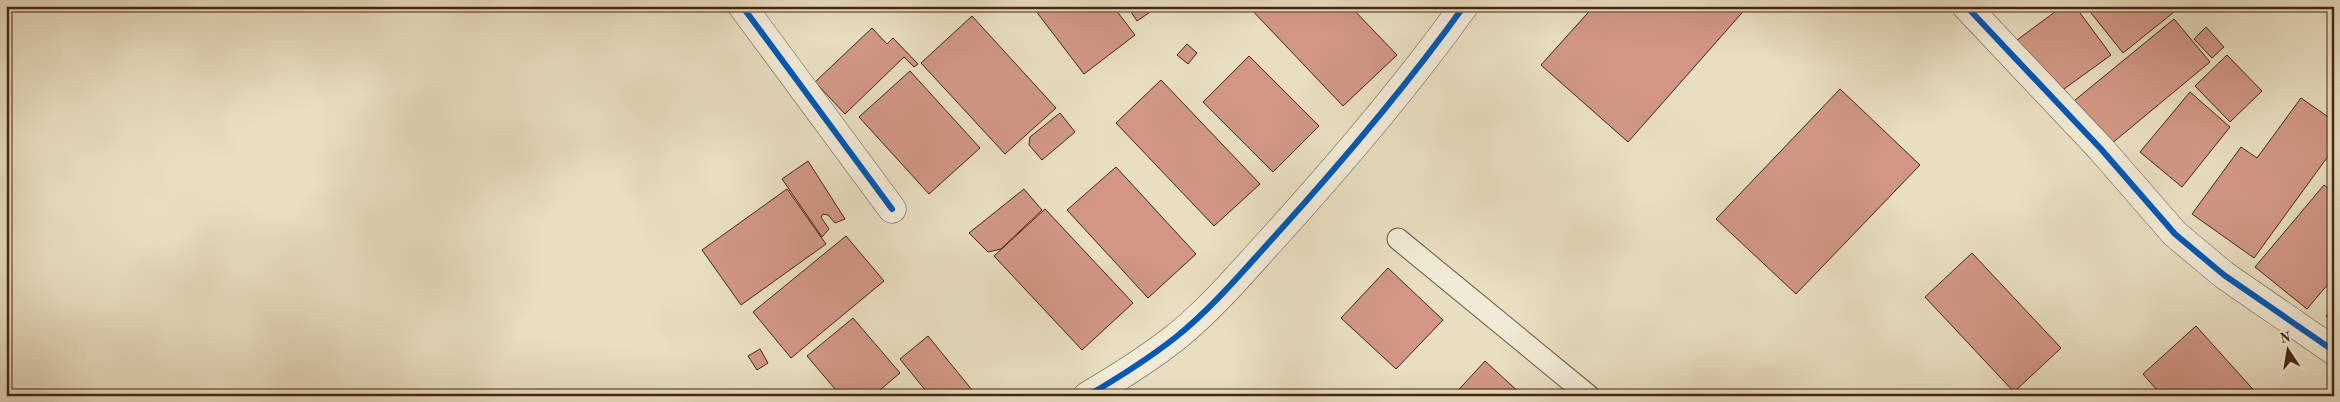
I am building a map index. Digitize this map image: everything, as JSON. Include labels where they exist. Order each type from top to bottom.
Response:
[{"type":"street","points":[[742,6],[892,209]]},
{"type":"street","points":[[1088,396],[1129,371],[1176,337],[1214,303],[1318,189],[1422,65],[1464,6]]},
{"type":"street","points":[[1966,6],[2101,149],[2175,234],[2224,275],[2334,351]]},
{"type":"lane","points":[[1398,239],[1589,396]]},
{"type":"building","points":[[1032,6],[1113,6],[1135,35],[1084,74]]},
{"type":"building","points":[[1127,6],[1159,6],[1137,21]]},
{"type":"building","points":[[1248,6],[1350,6],[1397,55],[1343,106]]},
{"type":"building","points":[[1594,6],[1748,6],[1628,142],[1541,65]]},
{"type":"building","points":[[2063,6],[2075,6],[2111,55],[2057,94],[2017,40]]},
{"type":"building","points":[[2099,6],[2170,6],[2174,12],[2123,53],[2091,13]]},
{"type":"building","points":[[972,16],[1056,108],[1005,154],[921,63]]},
{"type":"building","points":[[2174,19],[2210,62],[2105,149],[2069,105]]},
{"type":"building","points":[[2206,27],[2224,47],[2212,58],[2194,39]]},
{"type":"building","points":[[872,28],[887,44],[893,38],[918,64],[914,67],[904,57],[845,114],[815,82]]},
{"type":"building","points":[[1187,44],[1197,53],[1188,64],[1177,55]]},
{"type":"building","points":[[2227,55],[2262,91],[2230,122],[2195,86]]},
{"type":"building","points":[[1249,56],[1319,126],[1273,172],[1203,102]]},
{"type":"building","points":[[910,71],[980,148],[929,194],[859,117]]},
{"type":"building","points":[[1161,80],[1260,184],[1214,226],[1116,123]]},
{"type":"building","points":[[1840,89],[1920,165],[1796,294],[1716,219]]},
{"type":"building","points":[[2190,92],[2230,127],[2182,187],[2140,152]]},
{"type":"building","points":[[2301,98],[2334,121],[2334,148],[2254,258],[2192,214],[2241,147],[2257,158]]},
{"type":"building","points":[[1060,113],[1075,132],[1042,160],[1029,145],[1030,137]]},
{"type":"building","points":[[808,161],[845,219],[835,223],[828,215],[823,214],[821,217],[829,229],[822,237],[782,179]]},
{"type":"building","points":[[1116,167],[1196,254],[1148,298],[1067,210]]},
{"type":"building","points":[[2324,185],[2334,193],[2334,277],[2307,309],[2255,267]]},
{"type":"building","points":[[787,189],[826,244],[741,305],[702,250]]},
{"type":"building","points":[[1024,189],[1042,210],[1001,249],[988,252],[969,233]]},
{"type":"building","points":[[1045,209],[1133,303],[1082,350],[994,256]]},
{"type":"building","points":[[846,236],[884,281],[791,358],[753,312]]},
{"type":"building","points":[[1972,253],[2061,348],[2014,392],[1925,297]]},
{"type":"building","points":[[1388,268],[1443,320],[1396,369],[1341,318]]},
{"type":"building","points":[[2334,307],[2334,323],[2326,316]]},
{"type":"building","points":[[853,318],[900,373],[873,396],[841,396],[807,356]]},
{"type":"building","points":[[2196,326],[2259,396],[2162,396],[2143,374]]},
{"type":"building","points":[[928,336],[977,396],[930,396],[900,359]]},
{"type":"building","points":[[760,349],[768,363],[757,370],[748,356]]},
{"type":"building","points":[[1485,361],[1523,396],[1453,396]]},
{"type":"cycle path","points":[[742,6],[892,209]]},
{"type":"cycle path","points":[[1087,396],[1133,368],[1165,345],[1215,302],[1348,153],[1419,66],[1464,6]]},
{"type":"cycle path","points":[[1966,6],[2101,149],[2175,234],[2224,275],[2334,351]]}]
